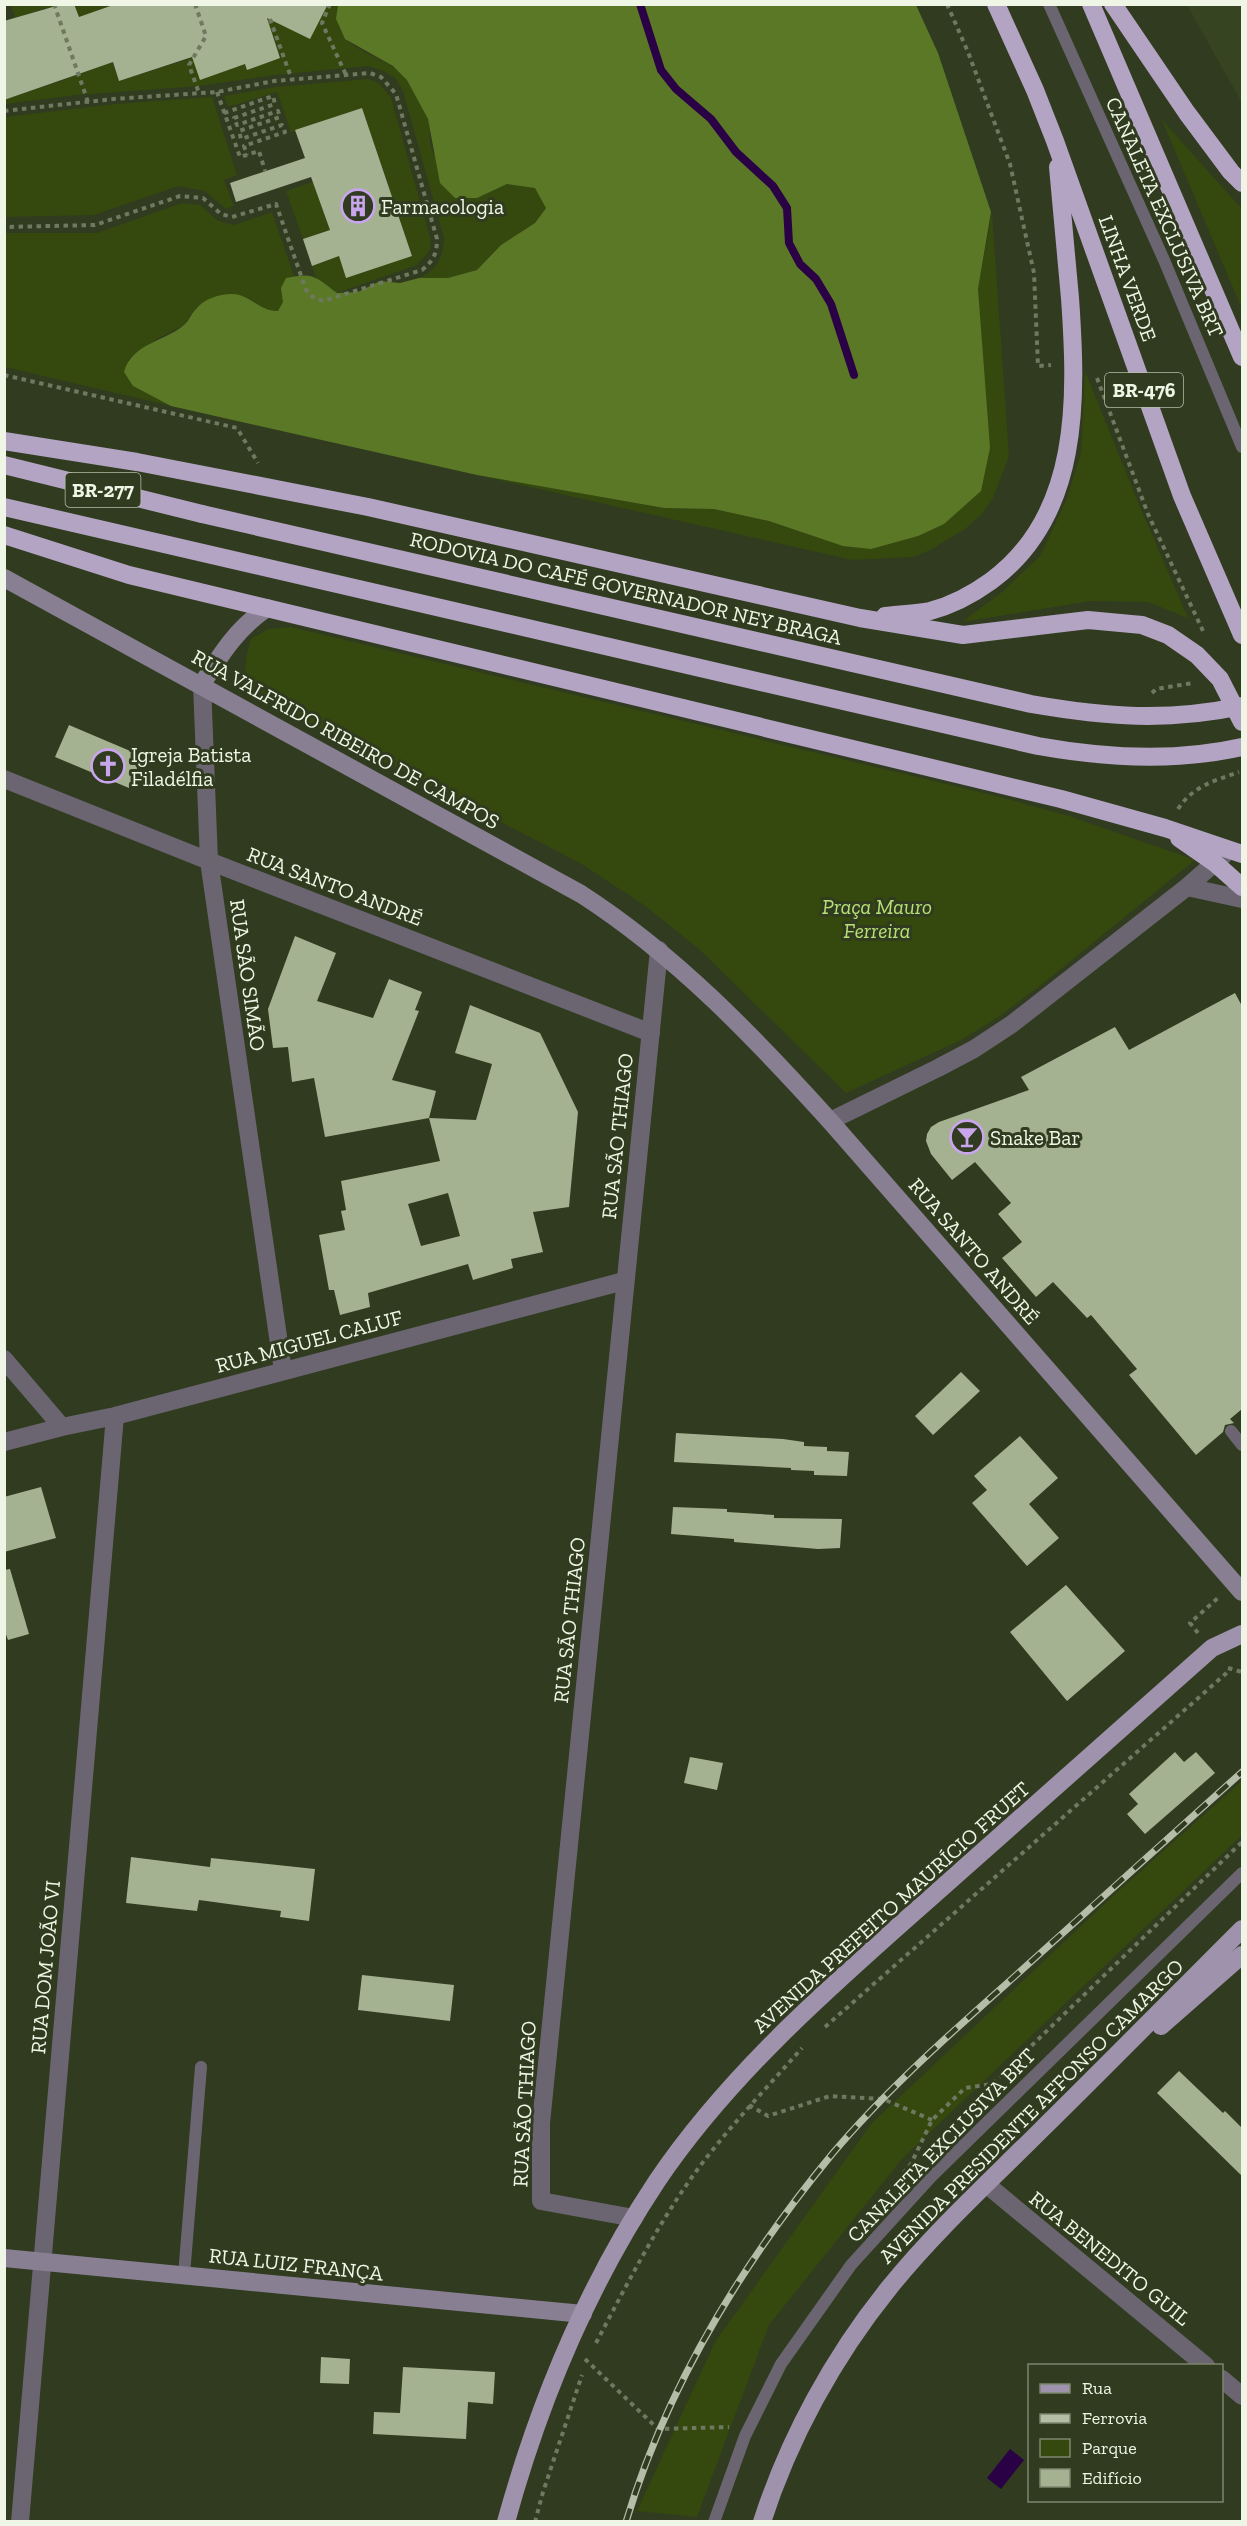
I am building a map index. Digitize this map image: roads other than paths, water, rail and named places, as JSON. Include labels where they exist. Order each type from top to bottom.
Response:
[{"type":"highway","name":"LINHA VERDE","points":[[996,4],[1035,90],[1055,141],[1182,495],[1242,635]]},
{"type":"highway","points":[[1091,4],[1242,357]]},
{"type":"highway","points":[[1113,4],[1187,113],[1231,172],[1242,183]]},
{"type":"highway","points":[[860,618],[930,611],[971,596],[1012,566],[1043,524],[1055,495],[1072,429],[1075,364],[1055,141]]},
{"type":"highway","points":[[4,441],[138,462],[368,507],[860,618],[963,635],[1088,620],[1142,626],[1168,635],[1197,655],[1220,679],[1242,722]]},
{"type":"highway","name":"RODOVIA DO CAFÉ GOVERNADOR NEY BRAGA","points":[[4,465],[202,514],[1031,704],[1106,716],[1145,717],[1186,716],[1242,706]]},
{"type":"highway","name":"BR-277","points":[[4,507],[1038,746],[1104,755],[1148,757],[1191,755],[1242,747]]},
{"type":"highway","points":[[4,535],[129,575],[998,783],[1239,846]]},
{"type":"highway","points":[[1165,828],[1215,863],[1242,886]]},
{"type":"main road","name":"AVENIDA PREFEITO MAURÍCIO FRUET","points":[[506,2522],[519,2473],[542,2408],[565,2350],[583,2314],[634,2218],[659,2179],[727,2093],[806,2010],[860,1961],[1212,1648],[1242,1634]]},
{"type":"main road","name":"AVENIDA PRESIDENTE AFFONSO CAMARGO","points":[[762,2522],[791,2447],[851,2340],[889,2288],[929,2242],[986,2184],[1242,1929]]},
{"type":"main road","points":[[1037,2134],[1242,1955]]},
{"type":"street","name":"RUA VALFRIDO RIBEIRO DE CAMPOS","points":[[4,578],[202,684],[581,894],[659,950]]},
{"type":"street","points":[[202,684],[233,637],[250,620],[267,608]]},
{"type":"street","name":"RUA SÃO SIMÃO","points":[[202,684],[209,861],[283,1371]]},
{"type":"street","name":"RUA SANTO ANDRÉ","points":[[4,779],[651,1033]]},
{"type":"street","points":[[830,1121],[974,1049],[1012,1024],[1239,846]]},
{"type":"street","points":[[1187,887],[1242,899]]},
{"type":"street","name":"RUA SANTO ANDRÉ","points":[[659,950],[775,1060],[1242,1592]]},
{"type":"street","name":"RUA SÃO THIAGO","points":[[634,2218],[541,2201],[543,2100],[659,950]]},
{"type":"street","name":"RUA MIGUEL CALUF","points":[[4,1442],[115,1416],[624,1281]]},
{"type":"street","points":[[4,1359],[62,1427]]},
{"type":"street","name":"RUA DOM JOÃO VI","points":[[20,2522],[115,1416]]},
{"type":"street","name":"RUA BENEDITO GUIL","points":[[986,2184],[1204,2364]]},
{"type":"street","name":"RUA LUIZ FRANÇA","points":[[4,2258],[583,2314]]},
{"type":"street","points":[[1223,2381],[1242,2396]]},
{"type":"lane","name":"CANALETA EXCLUSIVA BRT","points":[[1049,4],[1164,260],[1242,447]]},
{"type":"lane","points":[[1230,1431],[1242,1445]]},
{"type":"lane","name":"CANALETA EXCLUSIVA BRT","points":[[714,2522],[745,2436],[781,2364],[851,2265],[931,2177],[1242,1873]]},
{"type":"lane","points":[[184,2275],[201,2067]]},
{"type":"waterway","points":[[640,4],[661,70],[676,89],[711,119],[736,152],[773,186],[787,208],[789,243],[800,264],[816,279],[831,304],[854,375]]},
{"type":"railway","points":[[626,2522],[663,2422],[711,2327],[768,2237],[833,2153],[875,2106],[944,2040],[1242,1772]]},
{"type":"place","name":"Farmacologia","points":[[358,206]]},
{"type":"place","name":"Igreja Batista Filadélfia","points":[[108,766]]},
{"type":"place","name":"Snake Bar","points":[[967,1137]]},
{"type":"park label","name":"Praça Mauro Ferreira","points":[[877,918]]}]
